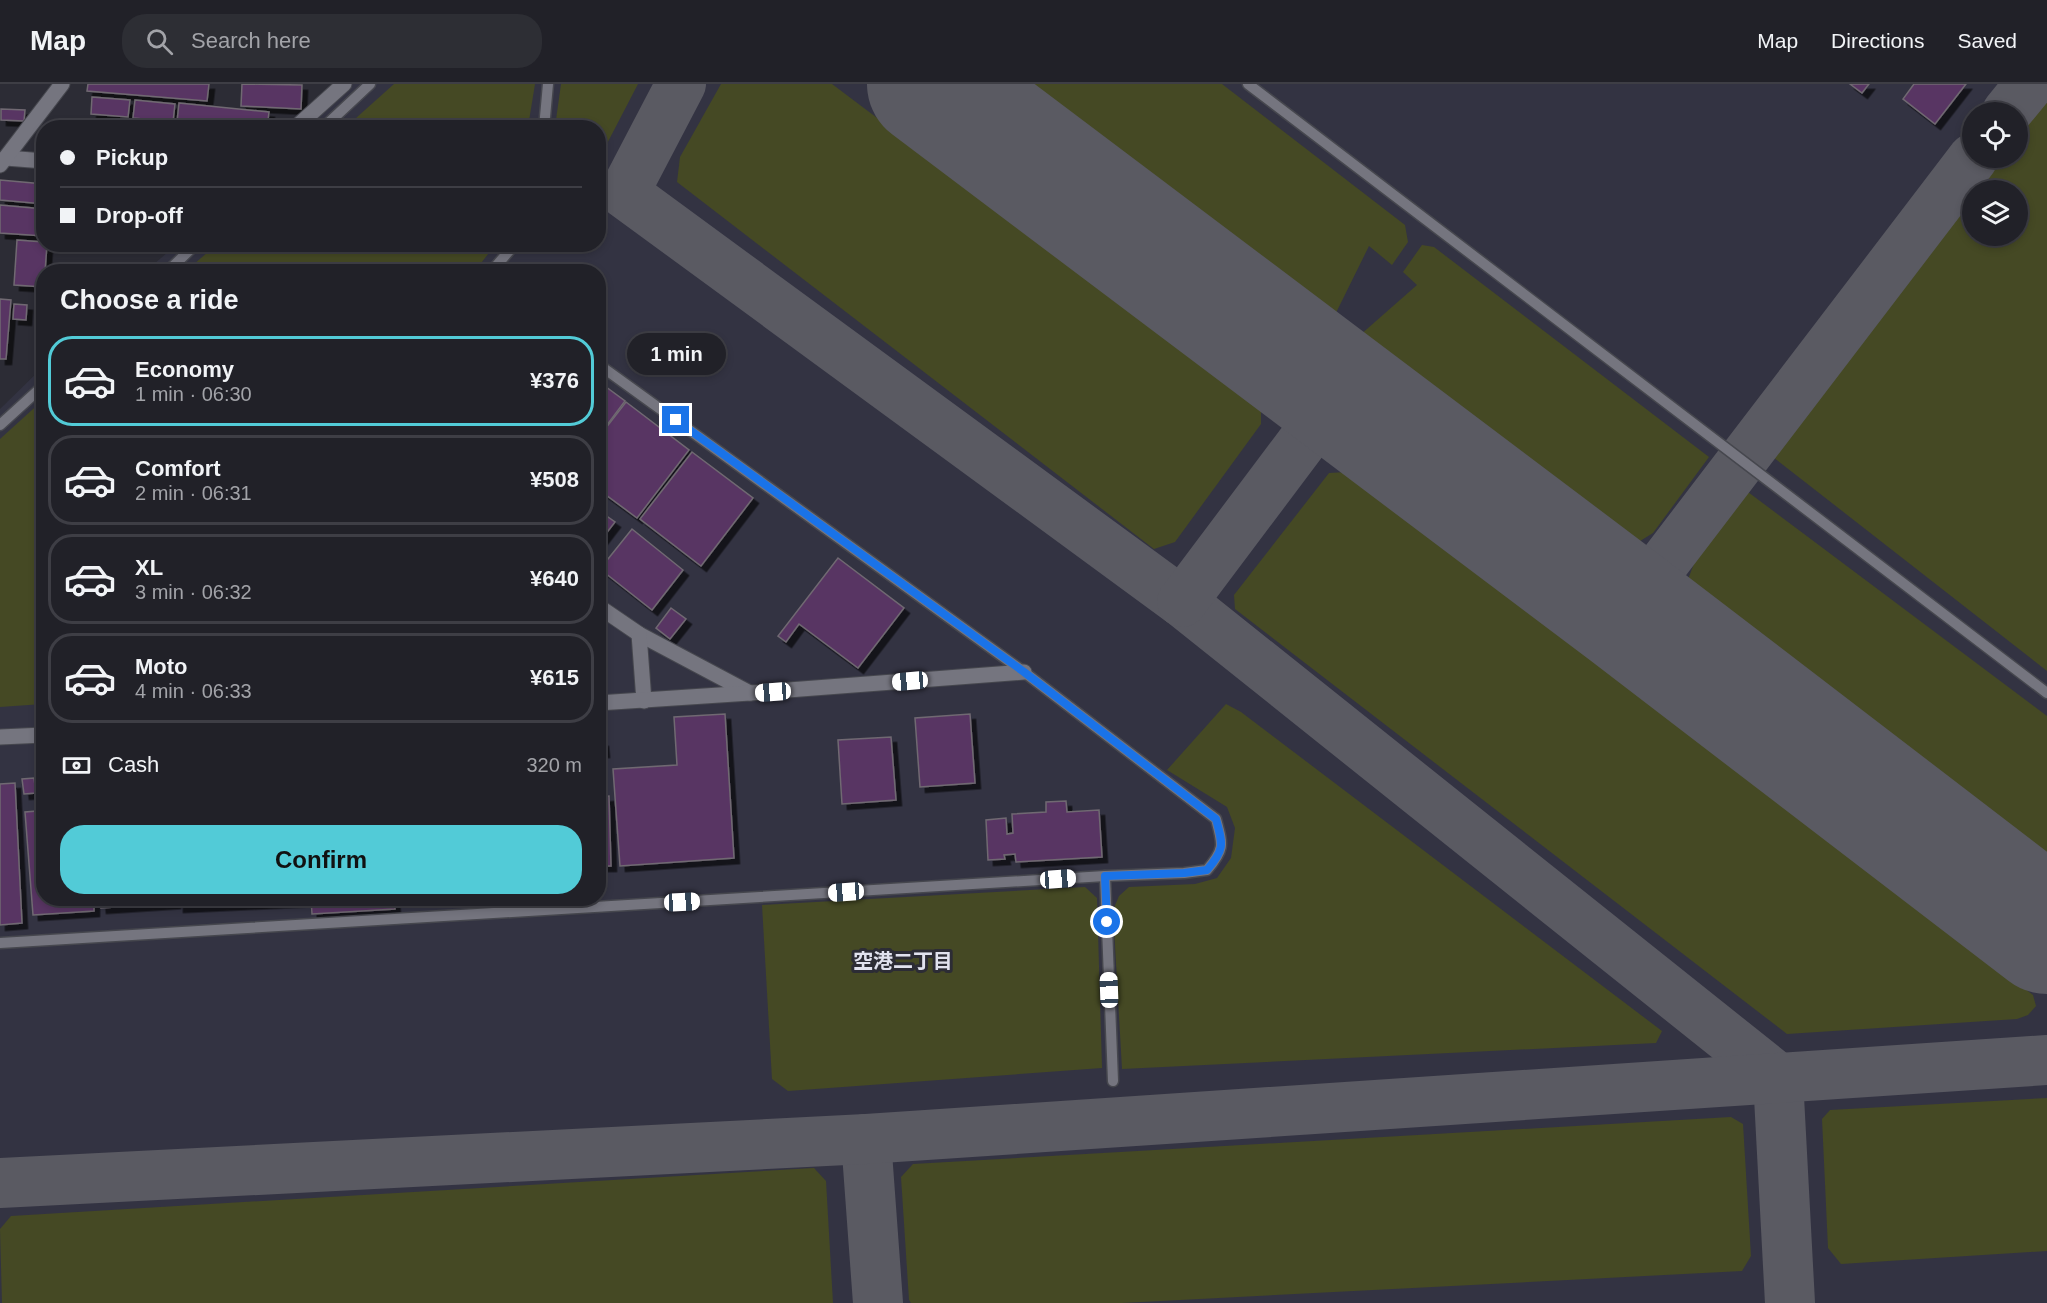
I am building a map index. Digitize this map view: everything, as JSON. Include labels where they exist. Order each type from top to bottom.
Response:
[{"type":"street","points":[[3,161],[62,84]]},
{"type":"street","points":[[304,120],[344,84]]},
{"type":"street","points":[[3,161],[36,161]]},
{"type":"street","points":[[606,611],[639,634],[750,693]]},
{"type":"street","points":[[639,634],[644,700]]},
{"type":"street","points":[[606,702],[1024,672]]},
{"type":"street","points":[[0,737],[36,735]]},
{"type":"lane","points":[[332,120],[370,84]]},
{"type":"lane","points":[[545,120],[548,84]]},
{"type":"lane","points":[[1248,84],[2047,693]]},
{"type":"lane","points":[[175,264],[188,252]]},
{"type":"lane","points":[[498,264],[508,252]]},
{"type":"lane","points":[[0,943],[1184,873],[1207,870],[1220,855],[1222,840],[1216,819],[1024,672],[606,370]]},
{"type":"lane","points":[[0,425],[36,392]]},
{"type":"lane","points":[[1105,876],[1113,1081]]},
{"type":"shaded area","points":[[353,84],[2047,84],[2047,1303],[0,1303],[0,409],[36,374],[36,906],[606,906],[606,264],[154,264],[168,252],[606,252],[606,120],[313,120]]},
{"type":"green space","points":[[394,84],[535,84],[529,120],[354,120]]},
{"type":"green space","points":[[561,84],[638,84],[606,146],[606,120],[556,120]]},
{"type":"green space","points":[[721,84],[832,84],[1261,407],[1261,424],[1175,542],[1154,549],[677,182],[680,157]]},
{"type":"green space","points":[[1019,84],[1222,84],[1405,225],[1408,242],[1392,265],[1369,246],[1330,325]]},
{"type":"green space","points":[[2047,99],[2047,671],[1773,457],[1962,208],[1962,246],[2028,246],[2028,180],[1984,180],[1993,168],[2028,168],[2028,123]]},
{"type":"green space","points":[[1422,245],[1434,247],[1709,457],[1653,533],[1632,546],[1618,540],[1359,336],[1417,285],[1403,272]]},
{"type":"green space","points":[[208,252],[490,252],[480,264],[194,264]]},
{"type":"green space","points":[[36,406],[36,704],[0,707],[0,439]]},
{"type":"green space","points":[[1347,472],[2033,995],[2036,1006],[2028,1015],[2017,1019],[1787,1034],[1235,609],[1234,595],[1329,473]]},
{"type":"green space","points":[[1748,492],[2047,716],[2047,864],[1705,608],[1685,587],[1697,556]]},
{"type":"green space","points":[[1226,704],[1241,712],[1662,1031],[1656,1043],[1122,1069],[1113,910],[1119,896],[1129,887],[1195,884],[1217,878],[1231,858],[1235,828],[1227,807],[1167,770]]},
{"type":"green space","points":[[1085,887],[1097,898],[1102,1068],[788,1091],[772,1079],[762,905]]},
{"type":"green space","points":[[2047,1098],[2047,1251],[1841,1264],[1828,1248],[1822,1119],[1830,1110]]},
{"type":"green space","points":[[1731,1117],[1743,1124],[1751,1256],[1742,1271],[1122,1303],[911,1303],[909,1300],[901,1177],[913,1164]]},
{"type":"green space","points":[[814,1168],[826,1181],[833,1303],[2,1303],[0,1229],[11,1216]]},
{"type":"building","points":[[88,84],[209,84],[207,101],[87,91]]},
{"type":"building","points":[[242,84],[302,85],[301,109],[241,106]]},
{"type":"building","points":[[1850,84],[1869,84],[1862,93]]},
{"type":"building","points":[[1914,84],[1966,84],[1935,124],[1903,99]]},
{"type":"building","points":[[92,97],[130,100],[128,117],[91,114]]},
{"type":"building","points":[[135,100],[175,104],[173,120],[133,118]]},
{"type":"building","points":[[179,103],[269,112],[268,120],[177,120]]},
{"type":"building","points":[[1,109],[25,110],[24,121],[1,120]]},
{"type":"building","points":[[0,180],[36,183],[36,203],[0,200]]},
{"type":"building","points":[[0,205],[36,208],[36,235],[0,233]]},
{"type":"building","points":[[17,240],[36,241],[36,252],[46,252],[46,264],[36,264],[36,286],[14,285]]},
{"type":"building","points":[[0,299],[11,300],[6,359],[0,359]]},
{"type":"building","points":[[14,304],[27,305],[26,320],[13,319]]},
{"type":"building","points":[[606,387],[625,401],[606,426]]},
{"type":"building","points":[[626,402],[689,450],[637,518],[606,495],[606,428]]},
{"type":"building","points":[[692,452],[753,498],[701,566],[640,519]]},
{"type":"building","points":[[606,516],[615,522],[606,534]]},
{"type":"building","points":[[632,529],[683,570],[652,610],[606,574],[606,562]]},
{"type":"building","points":[[838,558],[904,608],[858,668],[799,624],[786,642],[778,636]]},
{"type":"building","points":[[671,608],[686,619],[670,639],[656,628]]},
{"type":"building","points":[[725,714],[734,858],[620,866],[613,769],[677,765],[674,717]]},
{"type":"building","points":[[970,714],[975,783],[920,787],[915,718]]},
{"type":"building","points":[[891,737],[896,800],[842,804],[838,740]]},
{"type":"building","points":[[34,778],[36,793],[24,794],[22,779]]},
{"type":"building","points":[[15,783],[22,923],[0,925],[0,784]]},
{"type":"building","points":[[606,796],[609,796],[611,866],[606,866]]},
{"type":"building","points":[[1066,801],[1067,812],[1099,810],[1102,857],[1016,862],[1015,854],[1004,855],[1005,859],[988,860],[986,820],[1006,818],[1007,834],[1013,833],[1012,814],[1046,812],[1046,802]]},
{"type":"building","points":[[36,811],[36,906],[94,906],[94,911],[33,915],[25,812]]},
{"type":"building","points":[[101,906],[131,906],[101,908]]},
{"type":"building","points":[[312,906],[395,906],[395,909],[312,914]]},
{"type":"taxiway","points":[[681,84],[624,193],[1182,602],[1778,1078],[1790,1303]]},
{"type":"taxiway","points":[[2015,102],[2030,84]]},
{"type":"taxiway","points":[[1628,610],[1965,168]]},
{"type":"taxiway","points":[[1182,602],[1339,393]]},
{"type":"taxiway","points":[[0,1183],[866,1139],[2047,1060]]},
{"type":"taxiway","points":[[866,1139],[878,1303]]},
{"type":"runway","points":[[930,84],[1628,610],[2047,931]]},
{"type":"district","name":"空港二丁目","points":[[903,961]]},
{"type":"route","points":[[676,420],[1024,672],[1216,819],[1222,840],[1220,855],[1207,870],[1105,876],[1107,922]]}]
